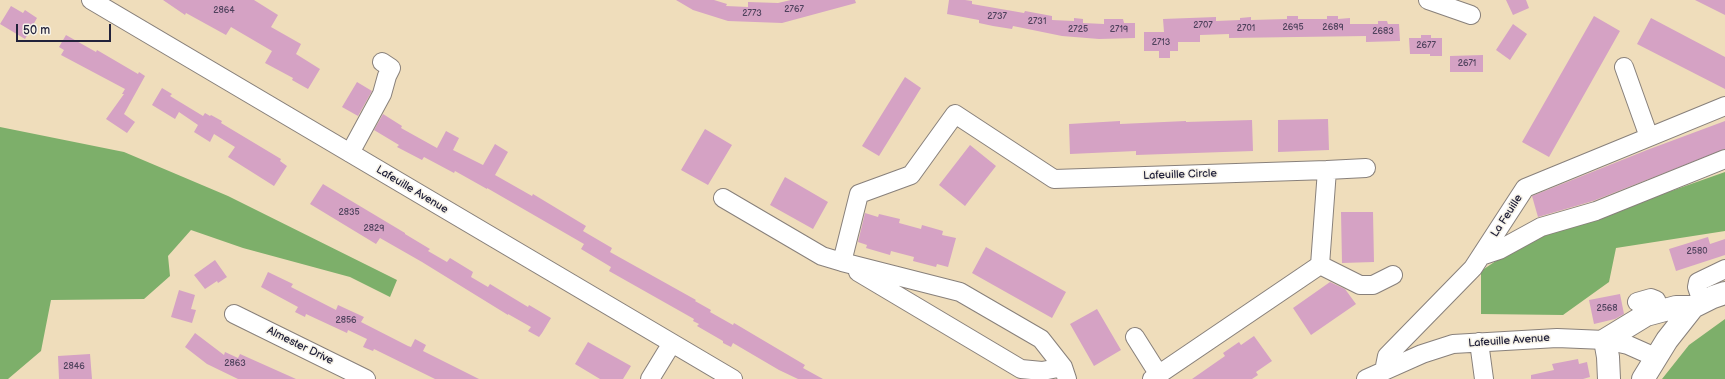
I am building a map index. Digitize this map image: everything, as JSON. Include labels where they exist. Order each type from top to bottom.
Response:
[{"type":"main road","points":[[1609,379],[1608,357],[1605,340],[1646,315],[1676,307],[1698,305],[1725,293]]},
{"type":"main road","points":[[1643,379],[1655,357],[1698,305]]},
{"type":"street","name":"Lafeuille Avenue","points":[[91,0],[733,379]]},
{"type":"street","points":[[1428,0],[1470,15]]},
{"type":"street","points":[[350,153],[382,94],[391,68],[382,62]]},
{"type":"street","points":[[1624,68],[1649,137]]},
{"type":"street","name":"La Feuille","points":[[1376,376],[1387,356],[1473,268],[1525,188],[1725,106]]},
{"type":"street","name":"Lafeuille Circle","points":[[842,262],[860,194],[911,175],[955,114],[1054,179],[1327,170]]},
{"type":"street","points":[[1481,256],[1499,250],[1541,227],[1596,211],[1725,159]]},
{"type":"street","points":[[1320,265],[1327,170],[1366,168]]},
{"type":"street","points":[[723,198],[822,256],[960,292],[1041,340],[1065,373]]},
{"type":"street","points":[[842,262],[1022,369],[1065,373]]},
{"type":"street","points":[[1320,265],[1360,285],[1373,285],[1393,275]]},
{"type":"street","points":[[1135,337],[1155,377],[1320,265]]},
{"type":"street","points":[[1698,305],[1698,282],[1725,269]]},
{"type":"street","points":[[1637,302],[1651,298],[1656,300],[1660,311]]},
{"type":"street","name":"Almester Drive","points":[[234,314],[366,379]]},
{"type":"street","name":"Lafeuille Avenue","points":[[1376,376],[1422,354],[1453,344],[1479,342],[1557,338],[1605,340],[1628,345],[1655,357]]},
{"type":"street","points":[[1479,342],[1484,379]]},
{"type":"street","points":[[650,379],[672,343]]},
{"type":"green space","points":[[0,127],[124,152],[228,196],[397,280],[390,297],[350,277],[243,248],[191,230],[168,256],[170,276],[144,299],[51,300],[41,351],[8,379],[0,379]]},
{"type":"green space","points":[[1725,172],[1725,231],[1616,248],[1609,282],[1563,315],[1481,314],[1481,271],[1521,244]]},
{"type":"green space","points":[[1725,319],[1725,379],[1662,379],[1689,345]]},
{"type":"building","points":[[163,0],[254,0],[278,15],[271,27],[301,44],[296,54],[320,69],[308,89],[292,80],[293,78],[265,63],[272,51],[231,27],[226,35],[186,13],[185,15]]},
{"type":"building","points":[[676,0],[714,0],[727,4],[726,6],[748,7],[748,2],[778,3],[791,0],[855,0],[856,3],[782,23],[728,21],[693,10]]},
{"type":"building","points":[[949,0],[972,1],[972,4],[1052,16],[1052,20],[1074,21],[1074,18],[1083,19],[1083,23],[1104,24],[1104,19],[1123,19],[1124,23],[1135,23],[1135,38],[1099,39],[1062,36],[1013,26],[1012,29],[993,26],[979,23],[979,20],[947,14]]},
{"type":"building","points":[[1506,0],[1526,0],[1529,8],[1513,15]]},
{"type":"building","points":[[1695,0],[1725,0],[1725,15]]},
{"type":"building","points":[[11,6],[23,13],[25,10],[37,18],[25,39],[0,24]]},
{"type":"building","points":[[1287,16],[1298,16],[1298,19],[1327,19],[1327,16],[1338,16],[1338,19],[1350,18],[1350,24],[1378,24],[1378,21],[1387,21],[1388,24],[1399,24],[1400,41],[1366,42],[1366,36],[1229,38],[1229,34],[1200,35],[1200,42],[1178,42],[1178,51],[1170,51],[1170,58],[1159,58],[1159,51],[1144,51],[1144,32],[1164,32],[1163,19],[1216,17],[1216,21],[1240,20],[1240,18],[1251,17],[1251,20],[1287,19]]},
{"type":"building","points":[[1594,16],[1620,31],[1549,157],[1522,142]]},
{"type":"building","points":[[1651,18],[1725,57],[1725,89],[1637,44]]},
{"type":"building","points":[[1513,24],[1527,34],[1510,60],[1496,50]]},
{"type":"building","points":[[66,35],[96,52],[97,50],[138,74],[139,72],[145,76],[124,114],[135,122],[127,133],[106,119],[124,94],[122,94],[125,89],[61,55],[64,50],[59,47]]},
{"type":"building","points":[[1421,35],[1431,35],[1431,38],[1442,38],[1442,56],[1430,56],[1430,54],[1410,54],[1409,38],[1421,38]]},
{"type":"building","points":[[1483,55],[1483,72],[1450,72],[1450,56]]},
{"type":"building","points":[[905,77],[921,88],[879,156],[862,146]]},
{"type":"building","points":[[357,82],[372,91],[358,116],[342,107]]},
{"type":"building","points":[[162,88],[172,94],[170,96],[203,116],[205,113],[222,121],[221,123],[281,159],[280,161],[287,166],[274,186],[228,157],[235,147],[214,134],[210,142],[194,132],[198,125],[179,112],[175,119],[152,105]]},
{"type":"building","points":[[383,114],[402,126],[401,128],[437,148],[446,131],[459,138],[453,150],[483,165],[495,144],[508,152],[495,175],[532,196],[533,194],[586,226],[583,231],[612,248],[610,252],[696,300],[695,301],[711,310],[710,312],[733,325],[734,323],[805,365],[803,368],[823,379],[798,379],[779,370],[733,343],[731,347],[723,343],[723,341],[697,326],[699,324],[693,321],[694,319],[609,271],[611,267],[581,249],[584,244],[455,171],[454,173],[424,157],[422,160],[397,147],[399,145],[374,130]]},
{"type":"building","points":[[1328,119],[1329,150],[1278,152],[1278,120]]},
{"type":"building","points":[[1252,120],[1253,151],[1136,155],[1136,151],[1070,154],[1069,124],[1120,121],[1120,124]]},
{"type":"building","points":[[1725,121],[1725,149],[1593,201],[1538,217],[1532,196],[1647,150]]},
{"type":"building","points":[[705,129],[732,145],[708,185],[681,170]]},
{"type":"building","points":[[970,145],[996,166],[965,206],[939,185]]},
{"type":"building","points":[[785,177],[828,202],[813,229],[770,205]]},
{"type":"building","points":[[323,184],[430,249],[428,251],[447,262],[450,258],[473,272],[471,277],[488,287],[490,284],[528,307],[529,305],[551,318],[542,333],[539,337],[528,331],[531,327],[508,315],[422,262],[380,238],[376,244],[310,204]]},
{"type":"building","points":[[1341,212],[1373,212],[1374,262],[1342,263]]},
{"type":"building","points":[[865,213],[878,217],[879,214],[900,219],[899,223],[921,229],[922,225],[943,231],[942,235],[956,238],[948,267],[937,264],[936,267],[913,261],[914,257],[891,251],[890,255],[866,248],[867,245],[858,242]]},
{"type":"building","points":[[1708,237],[1710,244],[1725,239],[1725,255],[1676,271],[1669,249]]},
{"type":"building","points":[[986,247],[1066,292],[1052,318],[972,273]]},
{"type":"building","points":[[215,260],[227,277],[218,283],[217,281],[205,289],[194,275]]},
{"type":"building","points":[[268,272],[293,284],[291,287],[336,310],[338,305],[364,317],[361,322],[408,346],[411,347],[415,339],[426,345],[423,351],[479,379],[435,379],[374,349],[373,351],[363,347],[367,339],[348,330],[347,333],[306,314],[305,317],[295,312],[298,307],[261,287]]},
{"type":"building","points":[[1330,282],[1345,289],[1356,304],[1311,335],[1293,308]]},
{"type":"building","points":[[179,290],[195,295],[191,309],[196,310],[192,323],[171,317]]},
{"type":"building","points":[[1620,294],[1624,314],[1615,319],[1594,324],[1589,300]]},
{"type":"building","points":[[1097,309],[1121,350],[1094,366],[1070,324]]},
{"type":"building","points":[[195,333],[224,355],[225,352],[238,358],[240,354],[296,379],[238,379],[207,364],[185,347]]},
{"type":"building","points":[[1254,336],[1272,361],[1256,372],[1258,375],[1252,379],[1192,379],[1225,356],[1223,353],[1239,342],[1241,345]]},
{"type":"building","points":[[588,342],[631,366],[623,379],[600,379],[575,364]]},
{"type":"building","points":[[90,354],[92,379],[59,379],[58,356]]},
{"type":"building","points":[[1578,359],[1579,364],[1587,362],[1590,377],[1583,379],[1531,379],[1531,375],[1554,370],[1552,364]]}]
